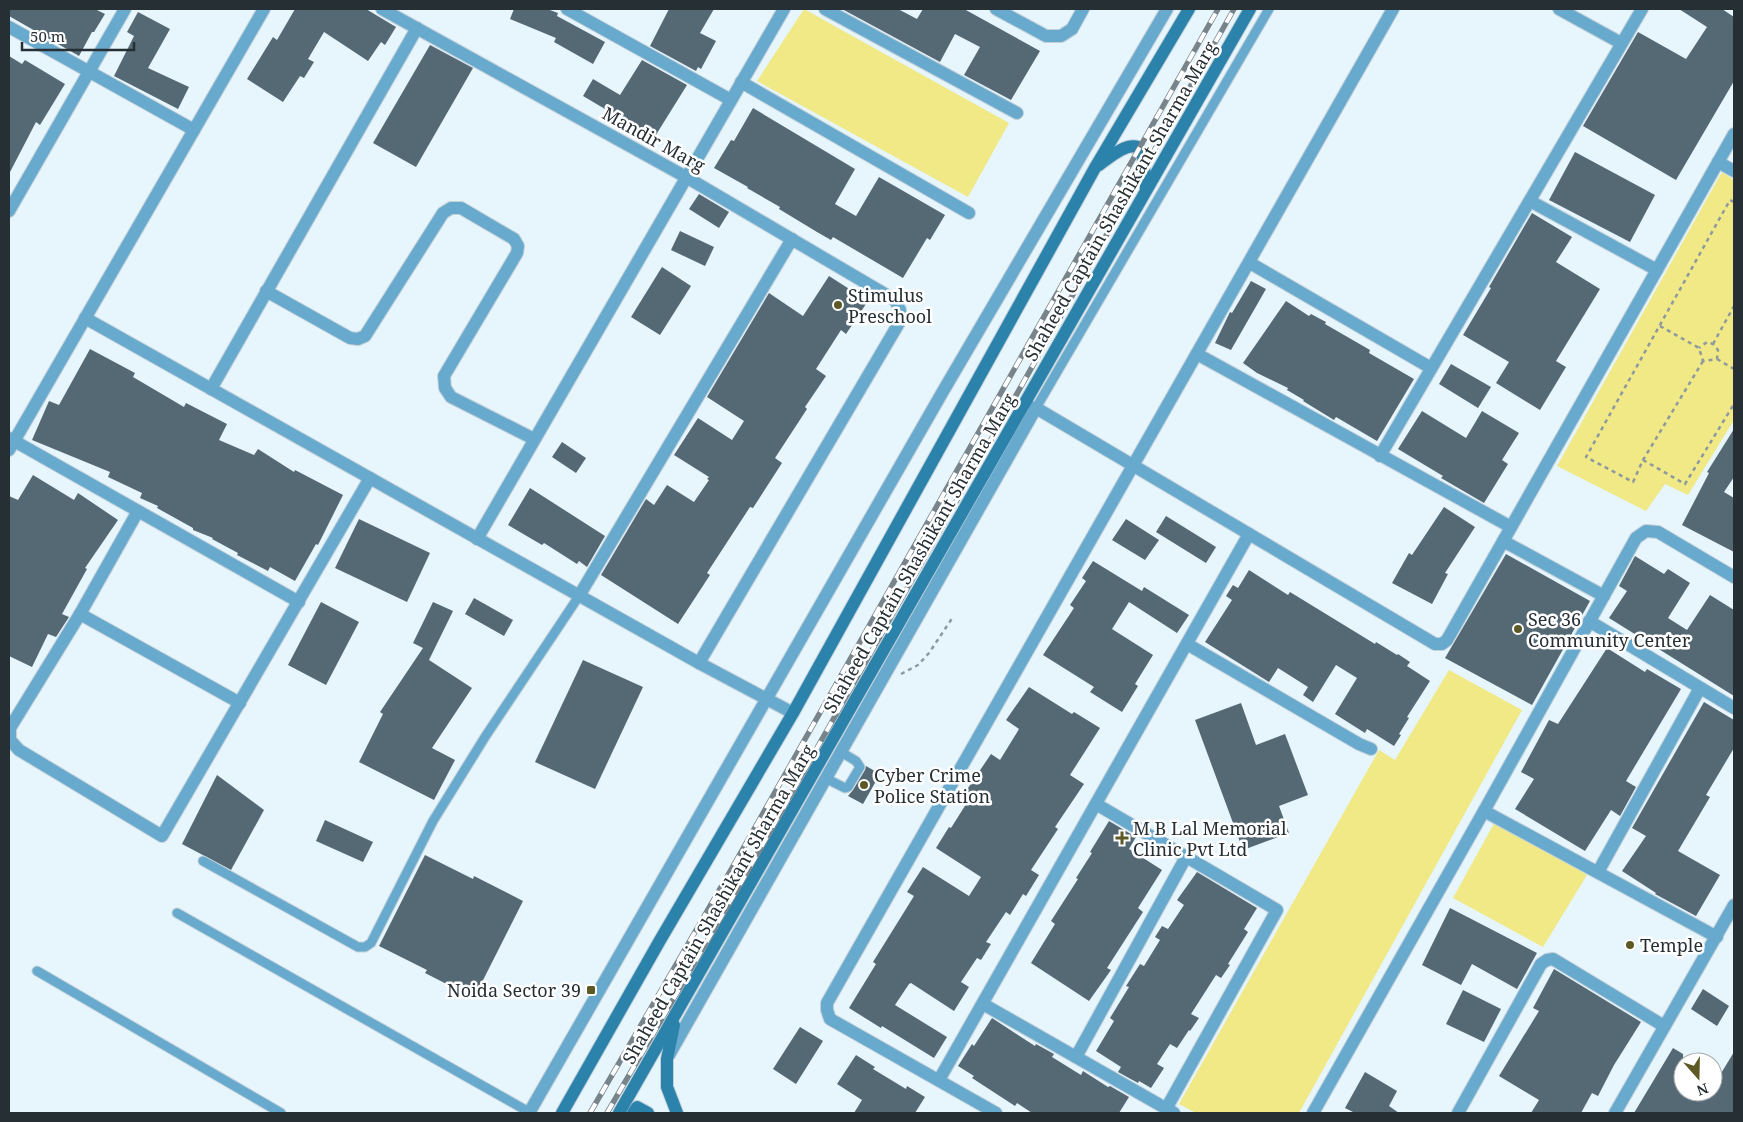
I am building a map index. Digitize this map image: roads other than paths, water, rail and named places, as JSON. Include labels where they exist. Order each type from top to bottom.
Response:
[{"type":"main road","name":"Shaheed Captain Shashikant Sharma Marg","points":[[562,1113],[658,942],[793,713],[1096,166],[1189,9]]},
{"type":"main road","name":"Shaheed Captain Shashikant Sharma Marg","points":[[619,1113],[1031,405],[1146,190],[1250,9]]},
{"type":"main road","points":[[1096,166],[1125,148],[1133,145],[1138,146],[1143,156],[1146,190]]},
{"type":"main road","points":[[676,1015],[667,1059],[667,1087],[677,1113]]},
{"type":"main road","points":[[633,1113],[637,1107],[648,1113]]},
{"type":"street","points":[[9,210],[125,9]]},
{"type":"street","points":[[264,9],[11,443],[138,511],[298,602]]},
{"type":"street","name":"Mandir Marg","points":[[382,9],[686,177],[895,300],[900,310],[899,323],[699,663]]},
{"type":"street","points":[[567,9],[731,100]]},
{"type":"street","points":[[477,539],[784,9]]},
{"type":"street","points":[[826,9],[1017,113]]},
{"type":"street","points":[[996,9],[1046,36],[1061,36],[1072,29],[1084,9]]},
{"type":"street","points":[[529,1112],[942,393],[1167,9]]},
{"type":"street","points":[[996,1113],[830,1018],[826,1010],[827,1003],[1393,9]]},
{"type":"street","points":[[1559,9],[1621,43]]},
{"type":"street","points":[[1380,456],[1642,9]]},
{"type":"street","points":[[9,27],[194,130]]},
{"type":"street","points":[[211,389],[417,28]]},
{"type":"street","points":[[741,82],[969,213]]},
{"type":"street","points":[[667,1059],[841,752],[1031,405],[1435,644],[1442,644],[1447,640],[1734,134]]},
{"type":"street","points":[[1718,162],[1734,170]]},
{"type":"street","points":[[1530,201],[1657,270]]},
{"type":"street","points":[[266,291],[350,338],[358,339],[365,336],[443,213],[451,208],[461,208],[514,239],[518,246],[516,254],[444,376],[445,388],[451,397],[534,439]]},
{"type":"street","points":[[579,596],[792,239]]},
{"type":"street","points":[[1250,263],[1432,368]]},
{"type":"street","points":[[85,318],[699,663],[793,713]]},
{"type":"street","points":[[1197,354],[1510,527]]},
{"type":"street","points":[[138,511],[80,614],[10,728],[10,740],[19,750],[162,836],[370,478]]},
{"type":"street","points":[[1313,1113],[1636,538],[1646,531],[1658,532],[1734,577]]},
{"type":"street","points":[[939,1080],[1249,534]]},
{"type":"street","points":[[1503,541],[1604,596]]},
{"type":"street","points":[[80,614],[240,703]]},
{"type":"street","points":[[1589,622],[1734,708]]},
{"type":"street","points":[[1187,644],[1359,744],[1371,749]]},
{"type":"street","points":[[1598,872],[1700,688]]},
{"type":"street","points":[[983,1004],[1170,1111],[1277,910],[1096,804]]},
{"type":"street","points":[[1484,811],[1716,937]]},
{"type":"street","points":[[1076,1057],[1186,857]]},
{"type":"street","points":[[1615,1113],[1734,906]]},
{"type":"street","points":[[1458,1113],[1541,964],[1547,960],[1553,959],[1664,1026]]},
{"type":"lane","points":[[1031,405],[1269,9]]},
{"type":"lane","points":[[203,861],[358,947],[366,947],[371,943],[438,813],[485,737],[579,596]]},
{"type":"lane","points":[[826,778],[845,788],[848,787],[860,767],[856,761],[841,752]]},
{"type":"lane","points":[[177,913],[529,1112]]},
{"type":"lane","points":[[37,971],[281,1113]]},
{"type":"railway","points":[[590,1113],[731,870],[1218,9]]},
{"type":"railway","points":[[607,1113],[742,881],[1234,9]]},
{"type":"place","name":"Stimulus Preschool","points":[[838,305]]},
{"type":"place","name":"Sec 36 Community Center","points":[[1518,629]]},
{"type":"place","name":"Cyber Crime Police Station","points":[[864,785]]},
{"type":"place","name":"M B Lal Memorial Clinic Pvt Ltd","points":[[1122,838]]},
{"type":"place","name":"Temple","points":[[1630,945]]},
{"type":"place","name":"Noida Sector 39","points":[[591,990]]}]
